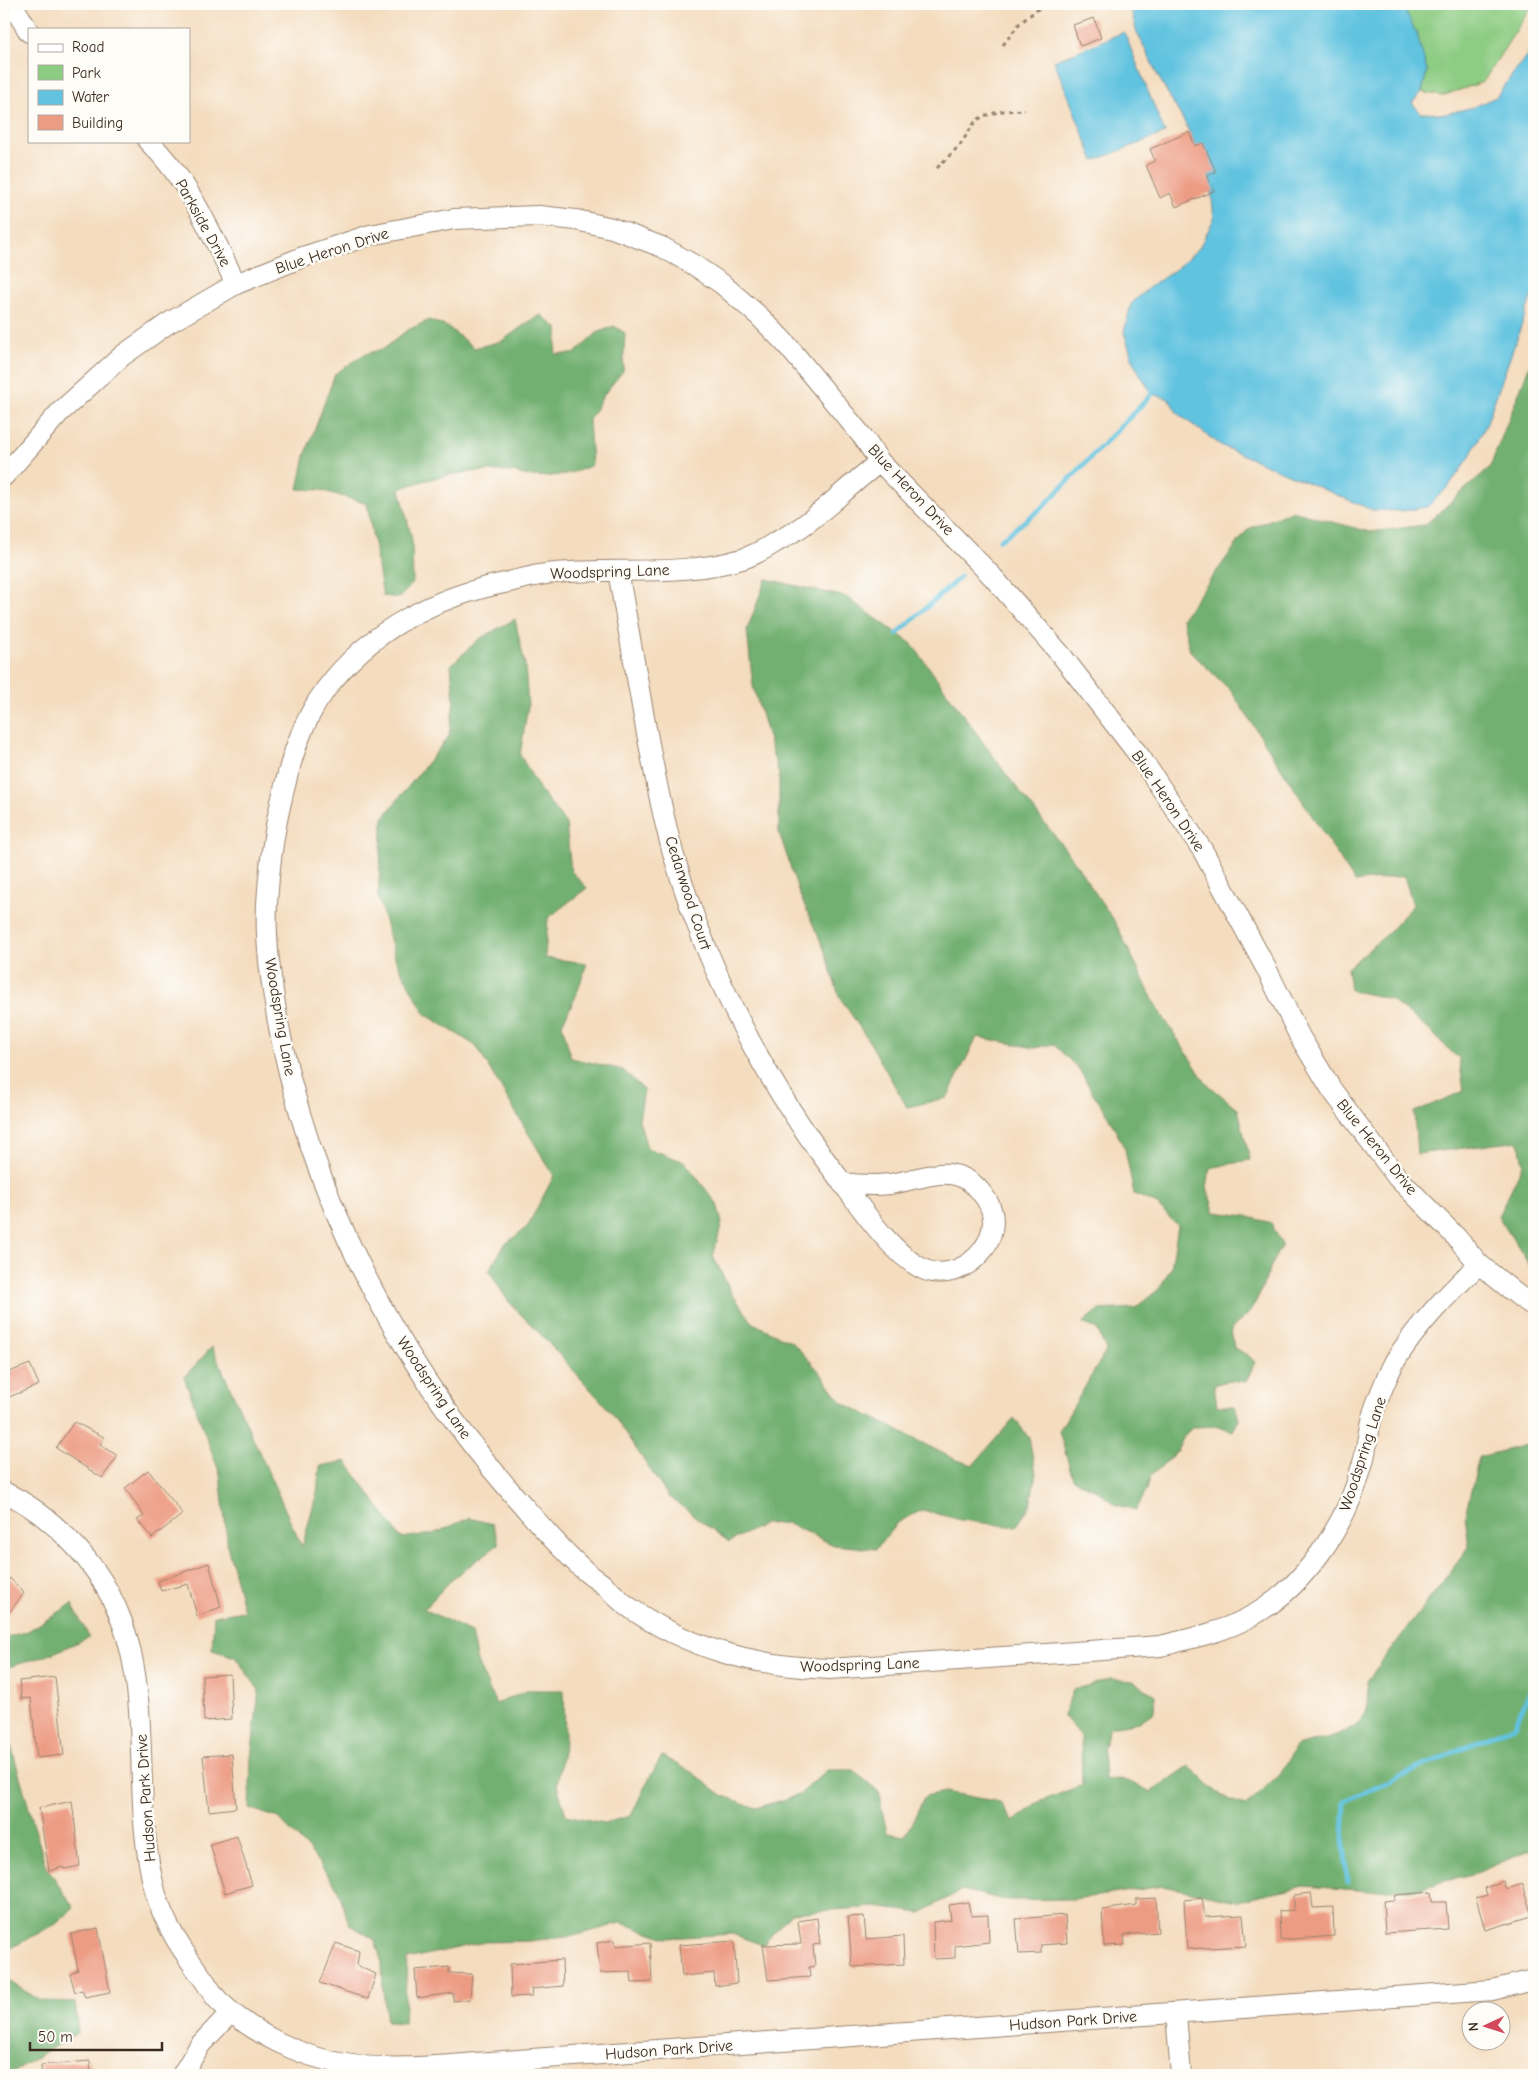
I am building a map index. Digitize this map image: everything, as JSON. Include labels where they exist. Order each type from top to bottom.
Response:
[{"type":"street","points":[[12,4],[28,30]]},
{"type":"street","name":"Parkside Drive","points":[[149,142],[172,169],[202,216],[236,284]]},
{"type":"street","name":"Blue Heron Drive","points":[[4,476],[59,412],[122,356],[167,324],[236,284],[303,257],[370,235],[454,219],[539,216],[576,220],[612,228],[662,247],[722,284],[759,316],[787,345],[863,437],[880,462],[992,576],[1056,649],[1141,758],[1203,851],[1267,970],[1300,1037],[1332,1090],[1397,1177],[1457,1238],[1479,1264],[1534,1306]]},
{"type":"street","name":"Woodspring Lane","points":[[880,462],[805,524],[758,553],[744,558],[698,569],[552,573],[486,586],[448,598],[418,611],[394,625],[361,650],[326,689],[309,717],[290,760],[273,834],[266,908],[270,979],[285,1060],[312,1150],[335,1209],[365,1273],[410,1354],[462,1432],[546,1532],[580,1567],[599,1584],[605,1586],[608,1592],[629,1608],[671,1633],[727,1655],[759,1663],[794,1668],[829,1668],[1160,1646],[1210,1634],[1247,1619],[1275,1601],[1322,1552],[1354,1493],[1364,1462],[1372,1417],[1395,1362],[1436,1305],[1479,1264]]},
{"type":"street","name":"Cedarwood Court","points":[[618,571],[654,773],[676,862],[701,935],[730,1003],[776,1088],[797,1122],[842,1183],[893,1247],[908,1261],[924,1270],[938,1274],[956,1271],[979,1257],[990,1234],[992,1217],[988,1202],[978,1188],[954,1174],[936,1173],[877,1185],[842,1183]]},
{"type":"street","name":"Hudson Park Drive","points":[[4,1492],[38,1513],[66,1535],[88,1560],[104,1583],[122,1621],[135,1670],[140,1706],[146,1840],[156,1892],[176,1941],[218,2000],[270,2038],[300,2052],[343,2064],[378,2068],[554,2058],[1492,1990],[1534,1980]]},
{"type":"street","points":[[182,2075],[200,2045],[232,2012]]},
{"type":"street","points":[[1176,2014],[1181,2075]]},
{"type":"path","points":[[1004,45],[1019,24],[1044,4]]},
{"type":"path","points":[[937,168],[960,145],[975,122],[983,116],[1002,111],[1025,110]]},
{"type":"green space","points":[[1390,4],[1533,4],[1483,82],[1442,96],[1422,92],[1427,70],[1405,11]]},
{"type":"green space","points":[[541,315],[558,329],[555,354],[574,354],[597,333],[614,326],[625,333],[623,371],[605,393],[589,420],[592,465],[562,475],[545,476],[529,476],[497,471],[469,472],[426,480],[400,489],[412,540],[413,583],[399,598],[383,596],[367,504],[321,490],[298,489],[305,456],[335,374],[363,355],[385,348],[406,331],[429,320],[448,327],[474,348],[502,341]]},
{"type":"green space","points":[[1534,354],[1534,1270],[1498,1216],[1523,1165],[1519,1141],[1417,1154],[1414,1112],[1464,1091],[1459,1059],[1429,1030],[1390,999],[1350,990],[1347,968],[1385,936],[1413,905],[1404,876],[1355,882],[1231,691],[1190,651],[1182,618],[1248,529],[1292,511],[1370,532],[1425,525],[1490,467]]},
{"type":"green space","points":[[766,579],[846,597],[912,644],[1006,774],[1072,858],[1116,924],[1155,1004],[1206,1083],[1238,1109],[1250,1160],[1210,1168],[1207,1187],[1214,1212],[1246,1216],[1271,1223],[1282,1245],[1251,1310],[1231,1329],[1234,1348],[1248,1355],[1255,1362],[1246,1382],[1229,1380],[1214,1385],[1217,1406],[1235,1406],[1239,1419],[1233,1431],[1218,1426],[1193,1427],[1183,1437],[1177,1451],[1150,1477],[1147,1490],[1136,1510],[1116,1505],[1096,1490],[1073,1479],[1059,1431],[1106,1351],[1097,1329],[1082,1323],[1098,1310],[1135,1308],[1159,1289],[1171,1268],[1178,1226],[1155,1203],[1134,1194],[1125,1149],[1106,1112],[1079,1069],[1053,1044],[1035,1048],[977,1037],[947,1098],[907,1107],[870,1043],[839,996],[824,949],[799,893],[779,832],[779,775],[753,686],[747,630]]},
{"type":"green space","points":[[515,619],[525,665],[528,706],[520,755],[540,790],[566,824],[571,871],[587,888],[548,918],[545,958],[587,963],[576,996],[562,1024],[571,1058],[623,1070],[644,1090],[639,1120],[647,1148],[685,1162],[717,1204],[722,1223],[713,1256],[732,1294],[753,1323],[793,1343],[819,1371],[842,1402],[954,1459],[973,1465],[1014,1418],[1029,1438],[1036,1473],[1030,1506],[1016,1527],[961,1520],[922,1510],[897,1523],[876,1549],[834,1545],[786,1523],[764,1524],[729,1542],[668,1496],[611,1412],[508,1301],[489,1271],[504,1245],[527,1227],[554,1176],[476,1046],[425,1014],[396,961],[378,896],[383,818],[449,736],[454,701],[451,665],[479,639]]},
{"type":"green space","points":[[212,1347],[302,1547],[317,1492],[320,1466],[346,1461],[401,1538],[433,1534],[469,1518],[493,1524],[499,1544],[453,1578],[424,1609],[471,1632],[477,1662],[496,1704],[529,1690],[564,1690],[565,1741],[557,1785],[566,1815],[604,1823],[631,1816],[662,1756],[693,1773],[722,1795],[756,1808],[799,1795],[827,1770],[853,1770],[878,1791],[887,1833],[905,1836],[925,1796],[945,1792],[1000,1802],[1013,1822],[1039,1802],[1082,1785],[1081,1736],[1063,1715],[1073,1690],[1110,1679],[1133,1681],[1155,1695],[1154,1712],[1139,1722],[1110,1727],[1103,1749],[1105,1779],[1128,1781],[1151,1792],[1189,1766],[1221,1796],[1245,1806],[1280,1775],[1296,1746],[1339,1734],[1350,1729],[1365,1715],[1368,1705],[1367,1681],[1469,1547],[1465,1516],[1479,1457],[1534,1443],[1534,1848],[1479,1872],[1415,1889],[1370,1891],[1305,1886],[1238,1901],[1162,1886],[1072,1899],[1006,1900],[962,1890],[921,1913],[875,1907],[791,1913],[763,1945],[732,1934],[667,1938],[621,1923],[574,1936],[530,1941],[485,1942],[407,1959],[404,2023],[387,2022],[382,1963],[375,1940],[349,1924],[338,1889],[310,1851],[278,1818],[249,1808],[251,1758],[259,1690],[235,1657],[212,1650],[214,1616],[244,1611],[228,1549],[220,1474],[184,1377]]},
{"type":"green space","points":[[72,1604],[89,1637],[49,1655],[5,1668],[4,1673],[4,1638],[28,1631]]},
{"type":"green space","points":[[4,1721],[45,1864],[74,1908],[56,1924],[9,1949],[7,1980],[41,2001],[75,2002],[78,2032],[8,2075],[4,2075]]},
{"type":"water","points":[[1130,4],[1390,4],[1405,11],[1417,34],[1427,70],[1422,92],[1412,103],[1421,113],[1446,114],[1473,107],[1496,97],[1534,45],[1534,290],[1486,425],[1468,460],[1448,487],[1427,507],[1402,511],[1372,510],[1222,446],[1178,414],[1169,399],[1152,394],[1134,364],[1124,332],[1131,304],[1147,289],[1176,269],[1199,248],[1214,219],[1210,179],[1186,125],[1159,78],[1136,30]]},
{"type":"water","points":[[1124,32],[1165,133],[1094,161],[1054,61]]},
{"type":"building","points":[[1094,18],[1101,38],[1080,46],[1073,25]]},
{"type":"building","points":[[1189,132],[1195,146],[1203,143],[1216,172],[1207,176],[1214,191],[1176,207],[1170,193],[1160,198],[1146,165],[1155,161],[1150,149]]},
{"type":"building","points":[[30,1364],[39,1385],[4,1399],[4,1374]]},
{"type":"building","points":[[74,1422],[104,1437],[100,1445],[118,1456],[102,1478],[56,1448]]},
{"type":"building","points":[[148,1470],[183,1514],[152,1538],[137,1520],[144,1516],[125,1488]]},
{"type":"building","points":[[209,1563],[221,1607],[197,1616],[188,1584],[161,1591],[158,1581]]},
{"type":"building","points":[[10,1578],[24,1593],[4,1619],[4,1586]]},
{"type":"building","points":[[230,1674],[232,1719],[204,1721],[202,1676]]},
{"type":"building","points":[[55,1677],[64,1755],[37,1758],[31,1698],[22,1699],[19,1681]]},
{"type":"building","points":[[232,1754],[236,1808],[209,1811],[203,1756]]},
{"type":"building","points":[[72,1801],[80,1866],[64,1869],[63,1867],[49,1871],[39,1808]]},
{"type":"building","points":[[237,1836],[252,1885],[225,1893],[210,1844]]},
{"type":"building","points":[[1503,1881],[1506,1889],[1522,1884],[1532,1916],[1485,1930],[1476,1898],[1487,1895],[1485,1888]]},
{"type":"building","points":[[1431,1892],[1432,1902],[1446,1902],[1448,1929],[1385,1933],[1383,1901],[1394,1900],[1395,1895]]},
{"type":"building","points":[[1311,1893],[1313,1908],[1333,1907],[1334,1936],[1280,1940],[1279,1911],[1294,1910],[1294,1895]]},
{"type":"building","points":[[1156,1898],[1158,1932],[1124,1935],[1125,1945],[1104,1946],[1102,1910],[1136,1905],[1136,1899]]},
{"type":"building","points":[[1202,1898],[1205,1917],[1243,1915],[1246,1946],[1187,1949],[1184,1900]]},
{"type":"building","points":[[968,1902],[971,1916],[988,1915],[989,1942],[955,1946],[955,1958],[934,1959],[933,1922],[951,1920],[949,1905]]},
{"type":"building","points":[[1065,1915],[1067,1943],[1041,1945],[1041,1953],[1019,1954],[1016,1919]]},
{"type":"building","points":[[864,1916],[866,1939],[903,1936],[904,1964],[852,1967],[848,1917]]},
{"type":"building","points":[[817,1918],[820,1944],[813,1945],[815,1966],[809,1967],[810,1977],[768,1980],[763,1945],[801,1944],[798,1921]]},
{"type":"building","points":[[98,1928],[110,1992],[85,1997],[82,1990],[75,1992],[70,1974],[78,1970],[71,1934]]},
{"type":"building","points":[[615,1940],[616,1946],[650,1943],[652,1982],[632,1983],[631,1972],[600,1973],[597,1943]]},
{"type":"building","points":[[734,1941],[737,1983],[715,1986],[714,1973],[682,1976],[679,1945]]},
{"type":"building","points":[[336,1943],[359,1951],[357,1966],[376,1974],[368,1999],[320,1983]]},
{"type":"building","points":[[562,1960],[563,1986],[531,1989],[532,1996],[511,1997],[510,1964]]},
{"type":"building","points":[[449,1967],[449,1973],[472,1974],[470,1999],[453,2001],[453,1993],[417,1998],[415,1970]]},
{"type":"building","points":[[90,2061],[91,2075],[42,2075],[41,2065]]},
{"type":"waterway","points":[[1000,540],[1042,508],[1152,394]]},
{"type":"waterway","points":[[897,634],[960,577]]},
{"type":"waterway","points":[[1348,1883],[1343,1838],[1345,1801],[1515,1725],[1534,1682]]}]
